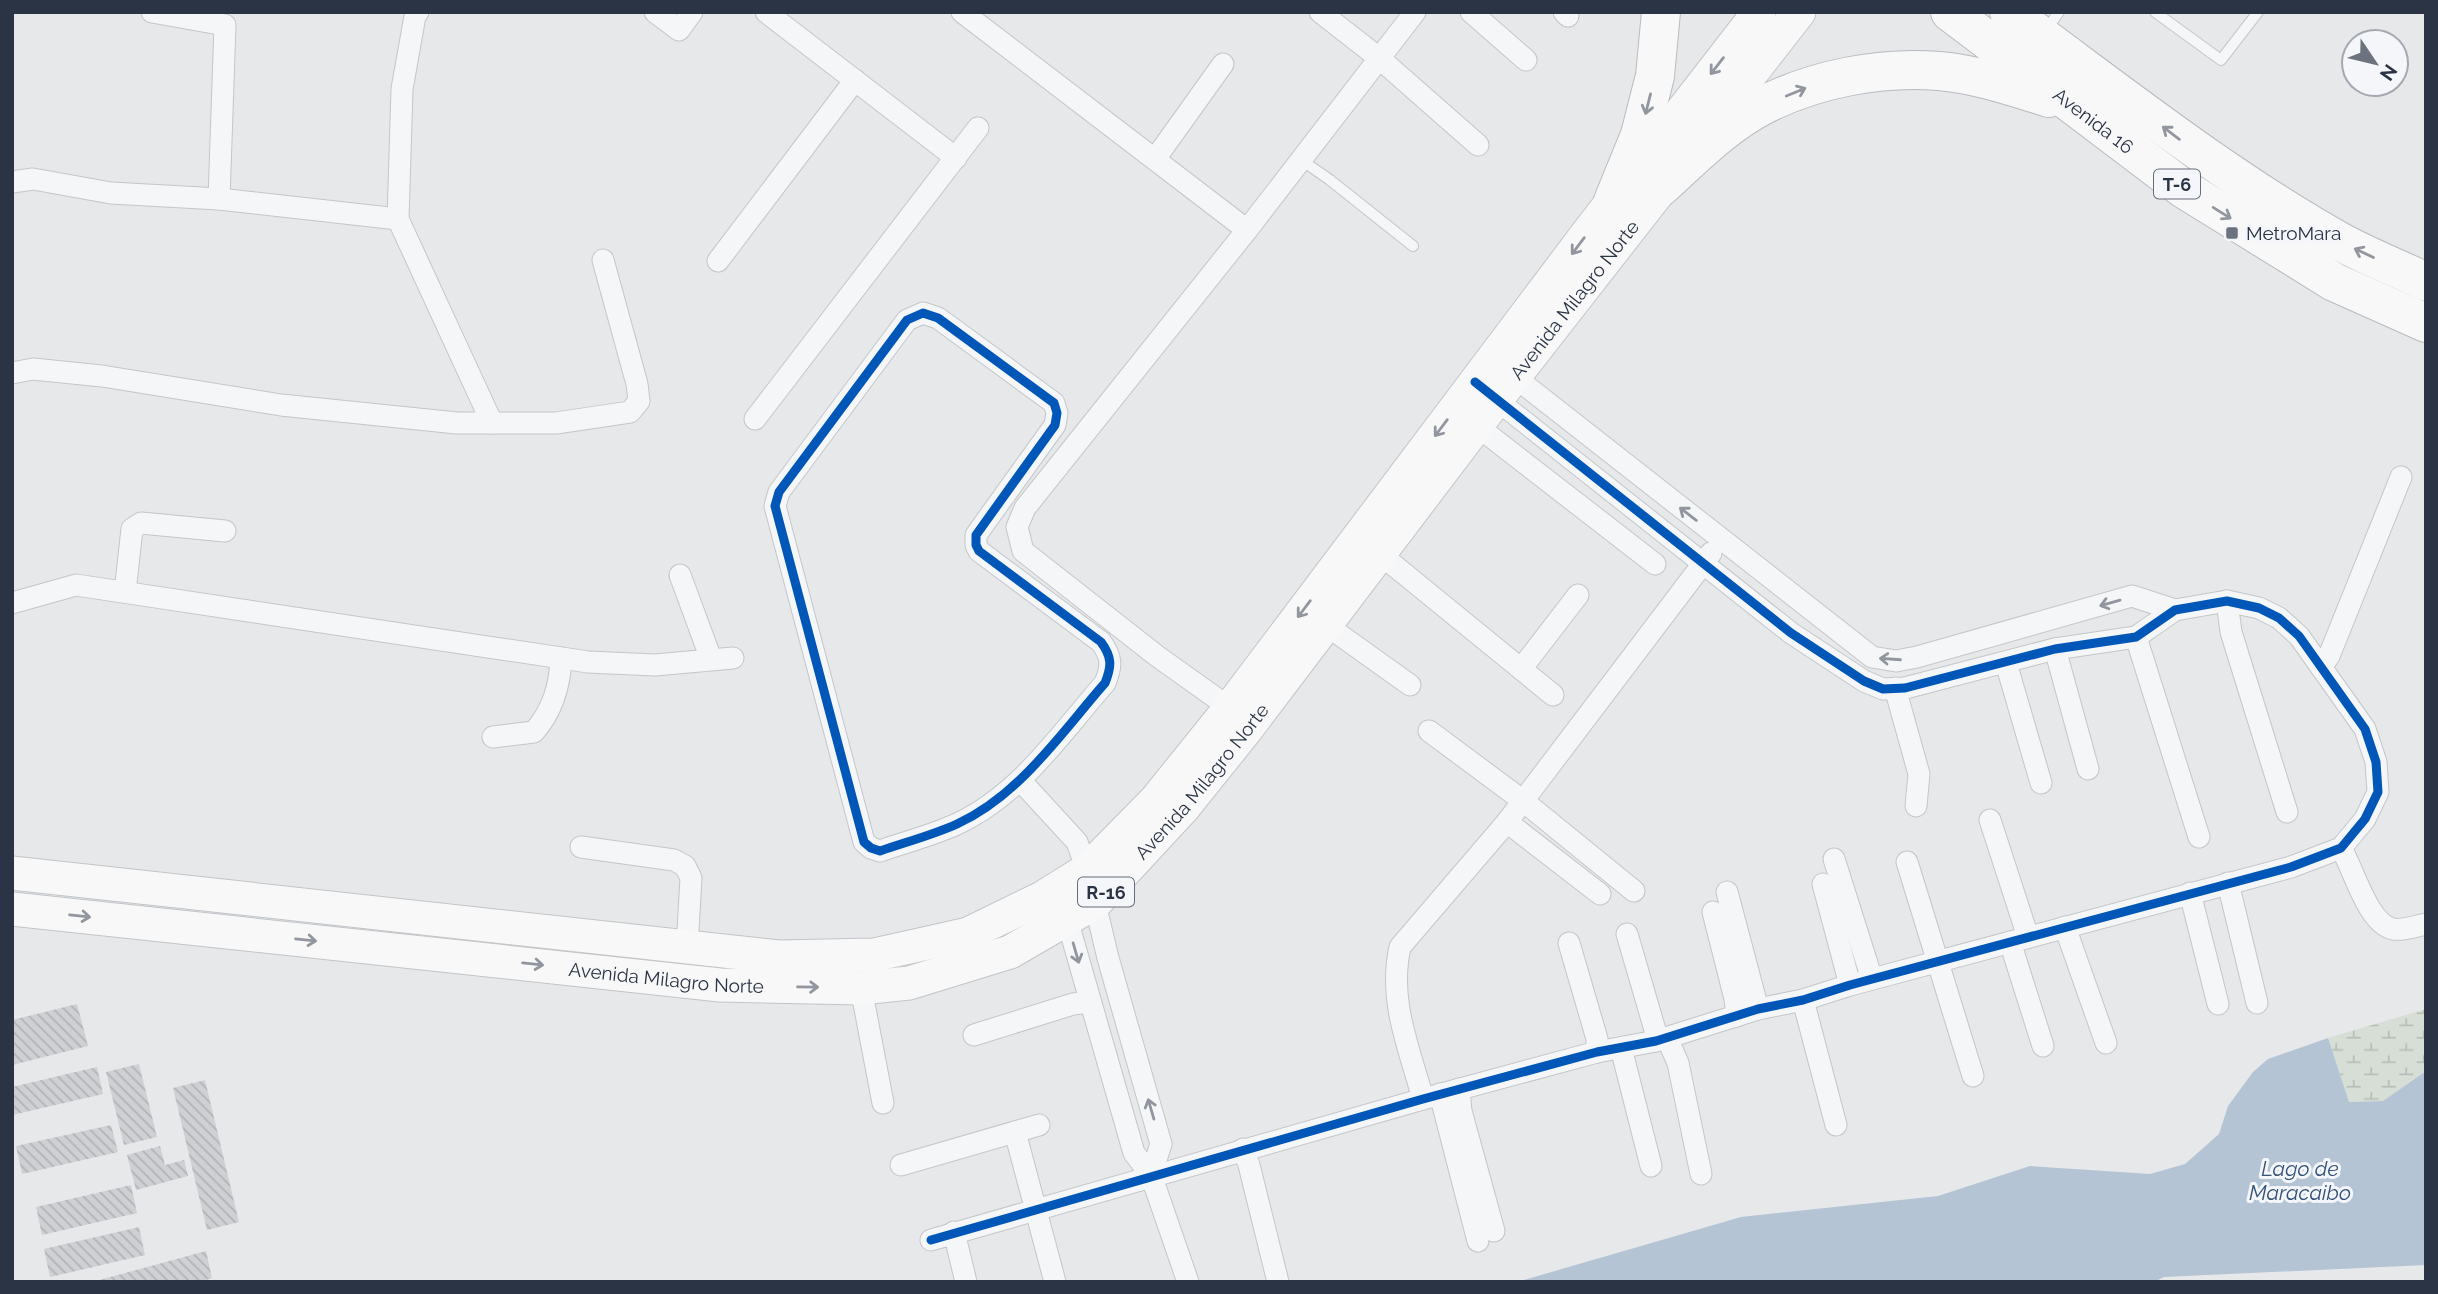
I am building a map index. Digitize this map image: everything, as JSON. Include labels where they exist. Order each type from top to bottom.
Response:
[{"type":"highway","points":[[1613,201],[1640,135],[1655,76],[1661,12]]},
{"type":"highway","name":"Avenida 16","points":[[1950,12],[2037,43],[2180,140],[2340,242],[2426,282]]},
{"type":"highway","name":"Avenida 16","points":[[2010,12],[2037,43],[2075,107],[2184,189],[2334,282],[2426,323]]},
{"type":"highway","points":[[1661,187],[1717,136],[1762,106],[1816,85],[1878,71],[1940,71],[2010,86],[2075,107]]},
{"type":"main road","name":"Avenida Milagro Norte","points":[[12,909],[720,985],[861,988],[909,984],[1010,952],[1096,902],[1184,807],[1477,426],[1495,380],[1613,201],[1759,12]]},
{"type":"main road","name":"Avenida Milagro Norte","points":[[12,873],[779,957],[874,955],[968,934],[1042,898],[1073,878],[1156,800],[1495,380],[1661,187],[1799,12]]},
{"type":"main road","points":[[256,935],[261,900]]},
{"type":"street","points":[[152,12],[226,19],[219,199]]},
{"type":"street","points":[[418,12],[415,16],[402,89],[398,219],[492,423]]},
{"type":"street","points":[[655,12],[678,30],[692,12]]},
{"type":"street","points":[[766,12],[956,158]]},
{"type":"street","points":[[961,12],[1247,230]]},
{"type":"street","points":[[1320,12],[1379,58],[1478,145]]},
{"type":"street","points":[[1230,708],[1157,656],[1023,551],[1017,527],[1025,508],[1247,230],[1415,12]]},
{"type":"street","points":[[1471,12],[1526,60]]},
{"type":"street","points":[[1154,159],[1223,64]]},
{"type":"street","points":[[718,261],[855,80]]},
{"type":"street","points":[[755,419],[978,128]]},
{"type":"street","points":[[12,181],[33,179],[111,193],[219,199],[398,219]]},
{"type":"street","points":[[12,373],[33,369],[102,376],[281,405],[457,423],[556,423],[630,412],[636,408],[639,401],[637,384],[603,260]]},
{"type":"street","points":[[923,313],[938,317],[1055,403],[1055,425],[976,535],[976,545],[979,551],[1101,642],[1110,654],[1111,667],[1105,683],[1020,780],[989,806],[957,824],[880,851],[864,842],[775,506],[779,492],[907,320],[923,313]]},
{"type":"street","points":[[931,1240],[1441,1094],[1597,1052],[1661,1040],[1758,1009],[1803,1000],[1938,961],[2291,867],[2341,848],[2365,819],[2378,792],[2376,762],[2365,729],[2299,636],[2279,618],[2259,608],[2227,601],[2175,610],[2136,637],[2056,649],[1883,690],[1864,681],[1791,633],[1704,565],[1548,440],[1495,380]]},
{"type":"street","points":[[1495,380],[1720,540],[1872,657],[1896,661],[1917,657],[2132,597],[2175,610]]},
{"type":"street","points":[[1477,426],[1655,564]]},
{"type":"street","points":[[1530,466],[1548,440]]},
{"type":"street","points":[[2320,667],[2329,656],[2401,477]]},
{"type":"street","points":[[125,592],[132,529],[135,525],[141,523],[225,531]]},
{"type":"street","points":[[1486,1236],[1441,1094],[1395,998],[1395,970],[1400,947],[1507,822],[1704,565],[1720,540]]},
{"type":"street","points":[[1380,554],[1553,695]]},
{"type":"street","points":[[680,575],[711,659]]},
{"type":"street","points":[[12,603],[76,585],[589,662],[654,665],[733,658]]},
{"type":"street","points":[[1521,670],[1578,595]]},
{"type":"street","points":[[2227,601],[2231,632],[2287,812]]},
{"type":"street","points":[[1326,625],[1410,685]]},
{"type":"street","points":[[2136,637],[2199,837]]},
{"type":"street","points":[[2056,649],[2088,769]]},
{"type":"street","points":[[493,737],[534,732],[548,716],[561,678],[561,658]]},
{"type":"street","points":[[2006,663],[2041,783]]},
{"type":"street","points":[[1895,688],[1919,774],[1916,806]]},
{"type":"street","points":[[1429,731],[1522,800],[1634,891]]},
{"type":"street","points":[[1020,780],[1077,842],[1066,919],[1135,1153],[1152,1175],[1188,1282]]},
{"type":"street","points":[[1990,820],[2043,1046]]},
{"type":"street","points":[[1507,822],[1600,894]]},
{"type":"street","points":[[581,847],[674,860],[685,866],[691,878],[687,947]]},
{"type":"street","points":[[2341,848],[2373,915],[2382,925],[2395,930],[2426,924]]},
{"type":"street","points":[[1834,859],[1872,979]]},
{"type":"street","points":[[1906,862],[1973,1076]]},
{"type":"street","points":[[1073,878],[1096,902],[1108,958],[1161,1144],[1152,1175]]},
{"type":"street","points":[[2228,883],[2257,1003]]},
{"type":"street","points":[[1822,884],[1850,985]]},
{"type":"street","points":[[1727,892],[1758,1009]]},
{"type":"street","points":[[2190,893],[2218,1004]]},
{"type":"street","points":[[1713,912],[1737,1016]]},
{"type":"street","points":[[2065,927],[2106,1043]]},
{"type":"street","points":[[1627,934],[1655,1030],[1678,1063],[1701,1174]]},
{"type":"street","points":[[1569,943],[1597,1039],[1597,1052]]},
{"type":"street","points":[[861,988],[883,1103]]},
{"type":"street","points":[[1803,1000],[1836,1125]]},
{"type":"street","points":[[974,1035],[1073,1004],[1090,1002]]},
{"type":"street","points":[[1621,1048],[1651,1166]]},
{"type":"street","points":[[901,1165],[1039,1125]]},
{"type":"street","points":[[1015,1132],[1055,1282]]},
{"type":"street","points":[[1243,1149],[1278,1282]]},
{"type":"street","points":[[954,1232],[966,1282]]},
{"type":"lane","points":[[2155,12],[2221,60],[2258,12]]},
{"type":"lane","points":[[1300,159],[1413,246]]},
{"type":"green space","points":[[2426,1009],[2426,1071],[2383,1101],[2349,1102],[2328,1038]]},
{"type":"water","name":"Lago de Maracaibo","points":[[2328,1038],[2349,1102],[2383,1101],[2426,1071],[2426,1265],[2164,1277],[2154,1282],[1517,1282],[1741,1217],[1938,1196],[2030,1166],[2150,1174],[2185,1164],[2219,1134],[2228,1106],[2253,1072],[2268,1059]]},
{"type":"building","points":[[77,1004],[88,1046],[12,1065],[12,1020]]},
{"type":"building","points":[[139,1064],[157,1137],[124,1145],[106,1072]]},
{"type":"building","points":[[97,1067],[103,1094],[12,1115],[12,1087]]},
{"type":"building","points":[[205,1080],[239,1222],[207,1230],[173,1088]]},
{"type":"building","points":[[111,1125],[118,1152],[22,1174],[16,1146]]},
{"type":"building","points":[[160,1146],[165,1165],[184,1160],[188,1176],[136,1190],[127,1155]]},
{"type":"building","points":[[131,1185],[137,1213],[42,1235],[36,1207]]},
{"type":"building","points":[[139,1227],[145,1255],[50,1277],[44,1249]]},
{"type":"building","points":[[206,1251],[212,1278],[200,1282],[92,1282]]},
{"type":"cycle path","points":[[923,313],[938,318],[1054,403],[1057,413],[1055,425],[976,535],[976,545],[979,551],[1101,642],[1109,657],[1110,667],[1105,683],[1038,761],[1001,797],[957,824],[880,851],[864,842],[775,506],[779,492],[907,320],[923,313]]},
{"type":"cycle path","points":[[931,1240],[1423,1099],[1597,1052],[1656,1041],[1758,1009],[1803,1000],[1850,985],[2291,867],[2341,848],[2365,819],[2378,792],[2376,762],[2365,729],[2299,636],[2279,618],[2259,608],[2227,601],[2175,610],[2136,637],[2055,649],[1905,688],[1883,689],[1864,681],[1791,633],[1475,382]]},
{"type":"place","name":"MetroMara","points":[[2232,233]]}]
